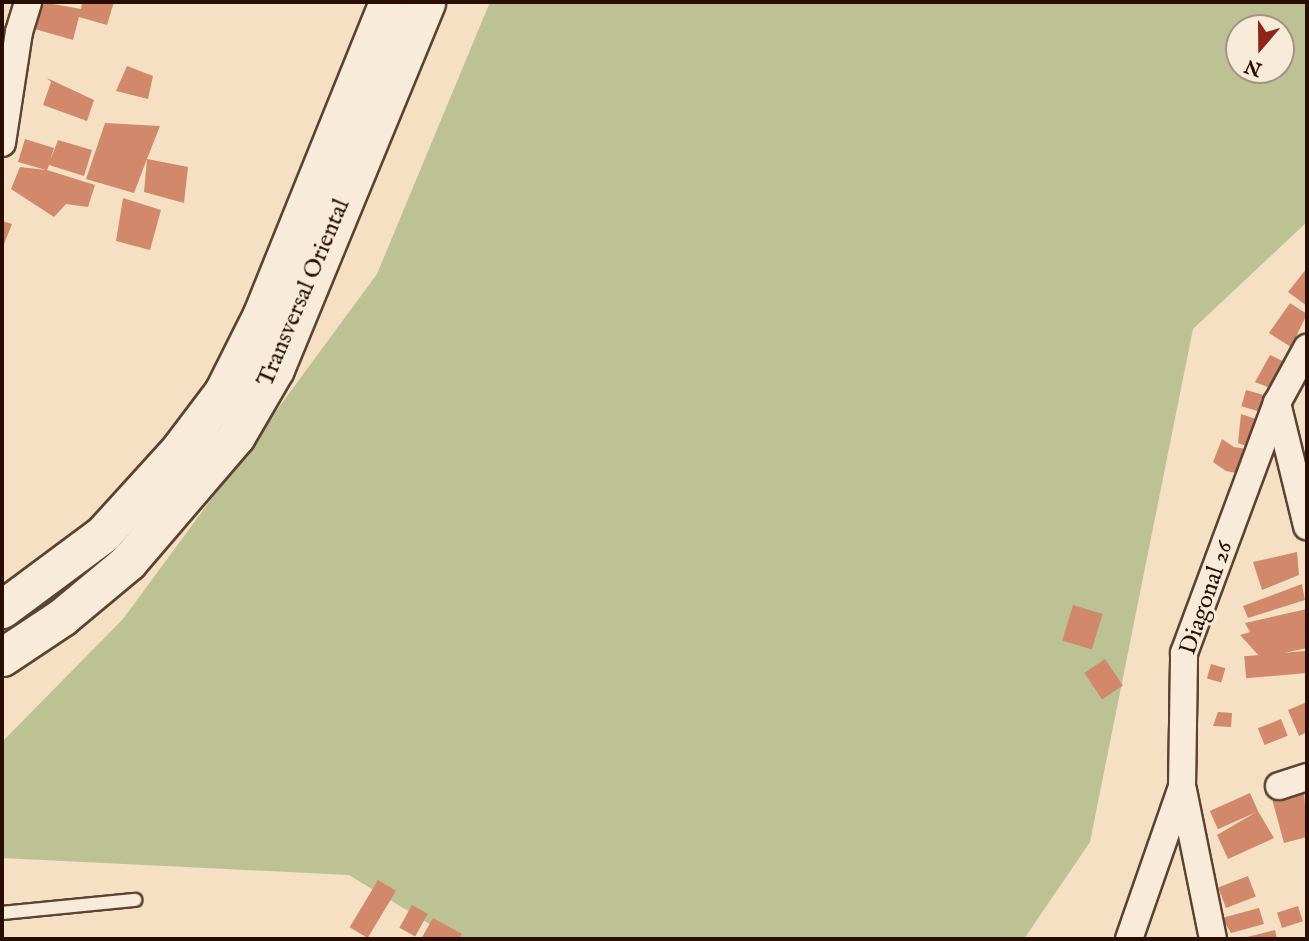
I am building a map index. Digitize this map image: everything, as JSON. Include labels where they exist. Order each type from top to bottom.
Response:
[{"type":"main road","name":"Transversal Oriental","points":[[2,609],[103,534],[180,449],[223,392],[262,314],[388,2]]},
{"type":"main road","name":"Transversal Oriental","points":[[2,657],[62,617],[128,562],[236,436],[275,369],[426,2]]},
{"type":"street","points":[[2,143],[19,32],[28,2]]},
{"type":"street","name":"Diagonal 26","points":[[1129,939],[1182,787],[1184,653],[1277,403],[1307,348]]},
{"type":"street","points":[[1277,403],[1307,526]]},
{"type":"street","points":[[1279,786],[1307,777]]},
{"type":"street","points":[[1182,787],[1213,939]]},
{"type":"lane","points":[[2,914],[135,900]]},
{"type":"green space","points":[[490,2],[1307,2],[1307,222],[1193,329],[1090,842],[1024,939],[454,939],[349,875],[2,858],[2,742],[123,619],[377,274]]},
{"type":"building","points":[[42,2],[81,9],[82,2],[114,2],[107,25],[79,17],[73,40],[35,29]]},
{"type":"building","points":[[127,66],[153,76],[148,99],[116,91]]},
{"type":"building","points":[[47,78],[94,100],[87,121],[43,105],[51,82]]},
{"type":"building","points":[[105,123],[160,126],[134,193],[86,179]]},
{"type":"building","points":[[25,139],[54,148],[50,161],[58,140],[92,150],[84,176],[49,165],[47,170],[95,185],[88,207],[66,204],[54,217],[11,189],[20,167],[46,170],[18,162]]},
{"type":"building","points":[[147,159],[188,167],[184,203],[144,192]]},
{"type":"building","points":[[123,198],[161,210],[150,250],[116,241]]},
{"type":"building","points":[[2,221],[12,224],[2,249]]},
{"type":"building","points":[[1307,268],[1307,306],[1288,292]]},
{"type":"building","points":[[1290,303],[1307,314],[1291,347],[1269,333]]},
{"type":"building","points":[[1270,355],[1291,365],[1275,390],[1255,382]]},
{"type":"building","points":[[1246,390],[1267,396],[1262,412],[1241,406]]},
{"type":"building","points":[[1241,414],[1262,421],[1257,450],[1238,443]]},
{"type":"building","points":[[1222,439],[1234,447],[1253,450],[1247,475],[1226,471],[1213,462]]},
{"type":"building","points":[[1297,552],[1299,575],[1262,590],[1253,562]]},
{"type":"building","points":[[1302,584],[1305,600],[1248,618],[1243,606]]},
{"type":"building","points":[[1073,605],[1103,614],[1092,649],[1062,640]]},
{"type":"building","points":[[1307,609],[1307,648],[1261,658],[1240,635],[1250,632],[1245,623]]},
{"type":"building","points":[[1305,651],[1307,673],[1246,678],[1244,656]]},
{"type":"building","points":[[1105,659],[1123,686],[1102,700],[1084,673]]},
{"type":"building","points":[[1211,664],[1225,668],[1221,683],[1207,678]]},
{"type":"building","points":[[1307,702],[1307,732],[1299,736],[1288,710]]},
{"type":"building","points":[[1218,712],[1232,713],[1231,727],[1213,726]]},
{"type":"building","points":[[1281,719],[1288,736],[1265,745],[1258,728]]},
{"type":"building","points":[[1304,791],[1307,837],[1284,843],[1272,799]]},
{"type":"building","points":[[1250,793],[1258,811],[1218,829],[1210,811]]},
{"type":"building","points":[[1258,811],[1274,838],[1228,859],[1217,835]]},
{"type":"building","points":[[1248,876],[1256,897],[1226,908],[1218,887]]},
{"type":"building","points":[[378,880],[396,891],[368,938],[350,927]]},
{"type":"building","points":[[412,905],[428,914],[415,936],[399,928]]},
{"type":"building","points":[[1298,906],[1303,921],[1282,928],[1277,913]]},
{"type":"building","points":[[1259,908],[1264,924],[1231,933],[1222,918]]},
{"type":"building","points":[[433,918],[462,934],[459,939],[421,939]]},
{"type":"building","points":[[1275,930],[1277,939],[1243,939],[1243,938]]}]
